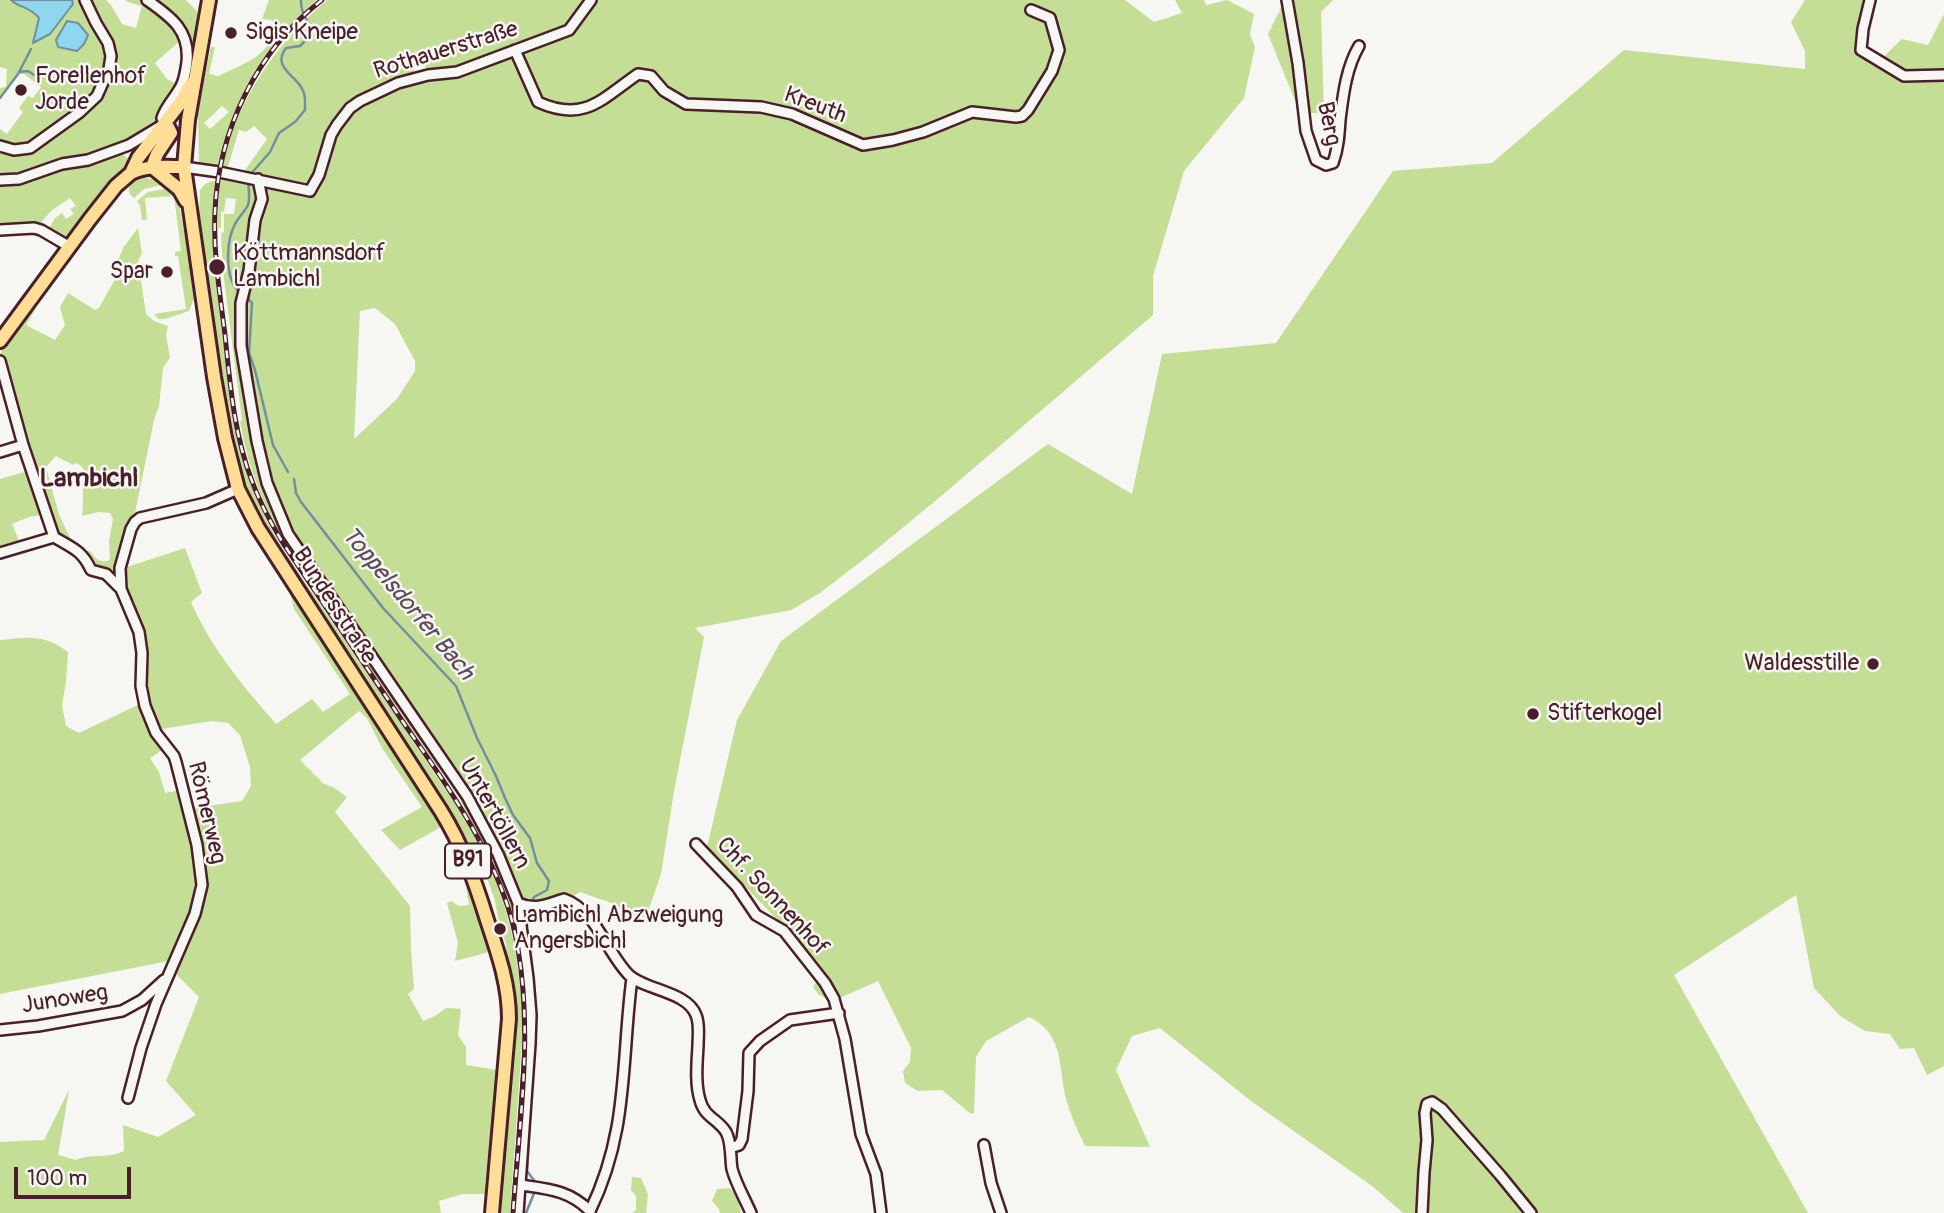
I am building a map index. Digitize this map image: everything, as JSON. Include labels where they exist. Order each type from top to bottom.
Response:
[{"type":"main road","name":"Bundesstraße","points":[[209,0],[188,120],[184,167],[214,377],[229,460],[238,489],[264,538],[441,811],[470,867],[503,967],[508,1002],[509,1019],[492,1213]]},
{"type":"main road","points":[[0,341],[69,247],[108,197],[131,173],[138,158],[187,94],[196,71]]},
{"type":"main road","points":[[152,167],[171,133],[164,124]]},
{"type":"main road","points":[[152,167],[179,189],[186,199],[191,216]]},
{"type":"main road","points":[[131,173],[152,167],[184,167]]},
{"type":"street","points":[[0,146],[14,150],[30,148],[80,112],[97,96],[109,69],[111,56],[108,43],[85,0]]},
{"type":"street","points":[[0,180],[19,179],[62,164],[88,160],[129,145],[164,124],[164,111],[184,79],[188,53],[180,27],[148,0]]},
{"type":"street","name":"Rothauerstraße","points":[[258,179],[310,191],[319,175],[331,135],[350,108],[360,101],[398,83],[428,75],[457,72],[569,30],[591,0]]},
{"type":"street","name":"Berg","points":[[1287,0],[1306,131],[1316,160],[1326,165],[1332,163],[1339,145],[1340,120],[1351,59],[1359,46]]},
{"type":"street","points":[[1870,0],[1861,50],[1904,76],[1944,75]]},
{"type":"street","name":"Kreuth","points":[[515,50],[538,102],[548,107],[566,111],[586,109],[638,74],[651,76],[664,90],[686,104],[761,107],[792,114],[863,145],[923,132],[972,112],[1022,116],[1052,71],[1059,50],[1050,18],[1031,10]]},
{"type":"street","points":[[184,167],[258,179]]},
{"type":"street","name":"Untertöllern","points":[[258,179],[262,199],[255,220],[249,271],[242,299],[241,346],[267,483],[293,542],[467,796],[498,853],[519,903],[531,1015],[518,1213]]},
{"type":"street","points":[[0,232],[34,228],[69,247]]},
{"type":"street","points":[[0,361],[23,444],[54,537],[80,552],[91,570],[106,574],[121,589]]},
{"type":"street","points":[[0,452],[23,444]]},
{"type":"street","name":"Römerweg","points":[[128,1098],[141,1048],[167,977],[195,914],[202,875],[176,762],[156,733],[145,706],[141,686],[142,653],[139,632],[121,589],[120,568],[135,522],[141,518],[206,502],[238,489]]},
{"type":"street","points":[[0,553],[54,537]]},
{"type":"street","points":[[106,574],[120,568]]},
{"type":"street","name":"Chf. Sonnenhof","points":[[696,844],[737,887],[756,915],[784,931],[825,983],[834,999],[845,1039],[861,1134],[876,1174],[881,1213]]},
{"type":"street","points":[[519,903],[538,907],[564,899],[575,904],[600,931],[632,978],[684,1001],[695,1012],[699,1023],[697,1057],[700,1100],[709,1117],[724,1130],[733,1171],[751,1213]]},
{"type":"street","name":"Junoweg","points":[[0,1030],[122,1011],[142,1000],[167,977]]},
{"type":"street","points":[[521,1185],[565,1193],[574,1197],[590,1212],[611,1160],[617,1131],[624,1085],[632,978]]},
{"type":"street","points":[[730,1148],[739,1145],[742,1139],[748,1091],[748,1057],[753,1047],[790,1020],[839,1013]]},
{"type":"street","points":[[1422,1213],[1427,1140],[1425,1113],[1427,1104],[1432,1102],[1459,1128],[1531,1213]]},
{"type":"street","points":[[984,1145],[994,1199],[1001,1213]]},
{"type":"green space","points":[[0,0],[11,0],[39,18],[34,43],[50,34],[73,4],[72,0],[106,0],[122,24],[136,28],[142,6],[125,0],[186,0],[197,11],[191,56],[184,37],[155,63],[167,79],[181,86],[140,148],[132,143],[123,154],[131,162],[71,235],[63,237],[48,230],[55,218],[62,213],[66,219],[74,214],[70,209],[76,206],[70,198],[51,211],[38,226],[0,230],[0,129],[7,134],[23,112],[19,108],[28,96],[33,98],[41,87],[24,74],[18,74],[0,98],[0,88],[6,87],[7,69],[0,67]]},
{"type":"green space","points":[[269,0],[317,0],[281,36],[253,77],[232,122],[217,171],[199,168],[198,106],[211,47],[215,47],[209,74],[218,76],[246,63],[267,45],[277,26],[271,20],[262,19]],"holes":[[[222,106],[229,112],[210,129],[204,123]]]},
{"type":"green space","points":[[327,0],[1125,0],[1154,22],[1182,13],[1175,0],[1204,0],[1206,5],[1227,0],[1254,14],[1250,34],[1255,47],[1244,98],[1184,171],[1153,276],[1153,315],[940,497],[820,593],[791,610],[695,628],[704,637],[661,874],[644,923],[629,921],[617,905],[580,892],[573,896],[560,891],[564,899],[544,907],[519,903],[523,946],[503,884],[459,798],[284,543],[257,484],[240,421],[223,271],[221,233],[224,232],[224,214],[234,214],[236,199],[226,198],[224,212],[221,212],[221,228],[218,228],[219,188],[227,149],[246,100],[274,56],[308,17]],"holes":[[[418,63],[427,68],[428,74],[379,95],[357,108],[337,131],[323,162],[330,129],[345,107],[366,92],[415,74],[414,69]],[[254,126],[267,139],[241,176],[226,173],[239,130],[246,132]],[[375,308],[395,324],[415,361],[415,371],[397,399],[354,439],[360,311]]]},
{"type":"green space","points":[[1285,0],[1333,0],[1321,12],[1324,113],[1300,113],[1268,34]]},
{"type":"green space","points":[[1805,0],[1867,0],[1858,48],[1877,63],[1902,39],[1928,45],[1944,14],[1944,1066],[1927,1075],[1914,1048],[1900,1049],[1890,1034],[1865,1031],[1840,1016],[1814,988],[1796,895],[1674,975],[1808,1213],[1403,1213],[1372,1186],[1251,1101],[1160,1028],[1132,1036],[1116,1070],[1150,1147],[1085,1146],[1068,1105],[1055,1044],[1050,1034],[1029,1017],[986,1041],[976,1057],[974,1113],[971,1114],[942,1090],[918,1091],[905,1083],[903,1071],[910,1062],[911,1048],[878,981],[833,1001],[819,995],[813,987],[819,979],[792,935],[707,847],[737,720],[781,641],[1048,444],[1132,494],[1162,354],[1276,343],[1393,171],[1492,163],[1624,50],[1805,69],[1805,51],[1791,22]]},
{"type":"green space","points":[[142,177],[165,182],[144,189],[134,198],[129,193],[129,187]]},
{"type":"green space","points":[[216,181],[213,217],[215,271],[228,386],[242,460],[251,485],[280,545],[454,802],[499,886],[514,942],[523,1028],[510,1213],[497,1213],[514,1003],[506,944],[494,897],[458,823],[249,499],[233,451],[199,216],[200,190]]},
{"type":"green space","points":[[168,184],[173,188],[178,200],[194,299],[189,311],[158,319],[154,314],[186,309],[178,256],[175,256],[175,252],[181,251],[174,196],[145,198],[147,220],[142,220],[137,201],[148,192],[164,189]]},
{"type":"green space","points":[[138,228],[142,253],[138,261],[146,314],[154,321],[168,326],[166,335],[170,358],[163,368],[159,406],[124,556],[127,567],[185,548],[202,593],[191,602],[199,619],[229,666],[276,724],[312,699],[323,712],[350,694],[294,609],[290,593],[296,587],[448,823],[400,850],[381,830],[422,807],[382,748],[367,718],[359,711],[300,760],[324,784],[347,797],[335,812],[410,906],[414,989],[408,994],[423,1021],[446,1008],[461,1009],[458,1035],[466,1047],[466,1065],[504,1071],[495,1172],[486,1175],[485,1194],[463,1194],[439,1201],[441,1213],[0,1213],[0,1142],[44,1140],[69,1090],[58,1155],[76,1160],[124,1151],[123,1125],[158,1137],[196,1115],[166,1081],[199,997],[171,969],[174,960],[0,994],[0,640],[36,638],[51,642],[68,652],[62,705],[66,726],[79,733],[144,702],[142,653],[121,589],[96,572],[80,552],[90,551],[97,559],[108,561],[113,519],[110,513],[98,512],[82,516],[83,468],[77,463],[73,465],[56,456],[46,467],[59,515],[72,541],[72,547],[54,537],[46,514],[12,524],[20,543],[0,549],[0,479],[31,470],[0,361],[1,353],[12,331],[33,304],[36,305],[35,310],[26,325],[55,340],[65,325],[60,307],[68,293],[95,310],[99,308],[123,265],[118,261],[123,248]],"holes":[[[212,721],[228,723],[240,735],[250,767],[251,786],[242,801],[187,809],[182,790],[165,793],[159,772],[150,758],[167,747],[155,730]]]},
{"type":"green space","points":[[464,853],[497,950],[455,961],[458,943],[447,903],[451,901],[459,906],[469,905]]},
{"type":"green space","points":[[632,1177],[641,1178],[648,1194],[646,1213],[632,1213],[636,1210],[636,1196],[631,1190]]},
{"type":"green space","points":[[730,1188],[738,1198],[741,1213],[720,1213],[712,1201],[717,1189]]},
{"type":"water","points":[[11,0],[72,0],[73,4],[50,34],[33,43],[39,18]]},
{"type":"water","points":[[67,21],[78,23],[88,35],[77,51],[58,47],[56,40]]},
{"type":"waterway","name":"Toppelsdorfer Bach","points":[[250,175],[270,152],[279,133],[295,122],[305,110],[303,90],[281,60],[286,48],[300,46],[309,37],[301,0]]},
{"type":"waterway","points":[[0,98],[18,74],[31,49]]},
{"type":"waterway","points":[[19,72],[28,71],[41,77]]},
{"type":"waterway","name":"Toppelsdorfer Bach","points":[[240,292],[231,279],[228,250],[235,224],[248,205],[248,182]]},
{"type":"waterway","name":"Toppelsdorfer Bach","points":[[246,296],[252,303],[249,353],[273,445],[288,472]]},
{"type":"waterway","name":"Toppelsdorfer Bach","points":[[294,479],[296,493],[301,502],[383,608],[456,686],[513,815],[530,838],[537,863],[549,881],[547,890],[534,897],[532,902]]},
{"type":"waterway","name":"Toppelsdorfer Bach","points":[[528,945],[526,932],[529,910]]},
{"type":"waterway","name":"Toppelsdorfer Bach","points":[[533,1060],[527,1171],[536,1183]]},
{"type":"waterway","name":"Toppelsdorfer Bach","points":[[526,1213],[535,1191]]},
{"type":"railway","points":[[322,0],[278,43],[260,68],[245,94],[224,152],[215,212],[215,243],[234,409],[246,463],[274,528],[455,800],[501,886],[518,949],[524,1015],[525,1048],[513,1213]]},
{"type":"place","name":"Sigis Kneipe","points":[[231,33]]},
{"type":"place","name":"Forellenhof Jorde","points":[[21,90]]},
{"type":"place","name":"Köttmannsdorf Lambichl","points":[[217,267]]},
{"type":"place","name":"Spar","points":[[167,272]]},
{"type":"place","name":"Waldesstille","points":[[1873,664]]},
{"type":"place","name":"Stifterkogel","points":[[1533,714]]},
{"type":"place","name":"Lambichl Abzweigung Angersbichl","points":[[500,929]]},
{"type":"district","name":"Lambichl","points":[[89,479]]}]
